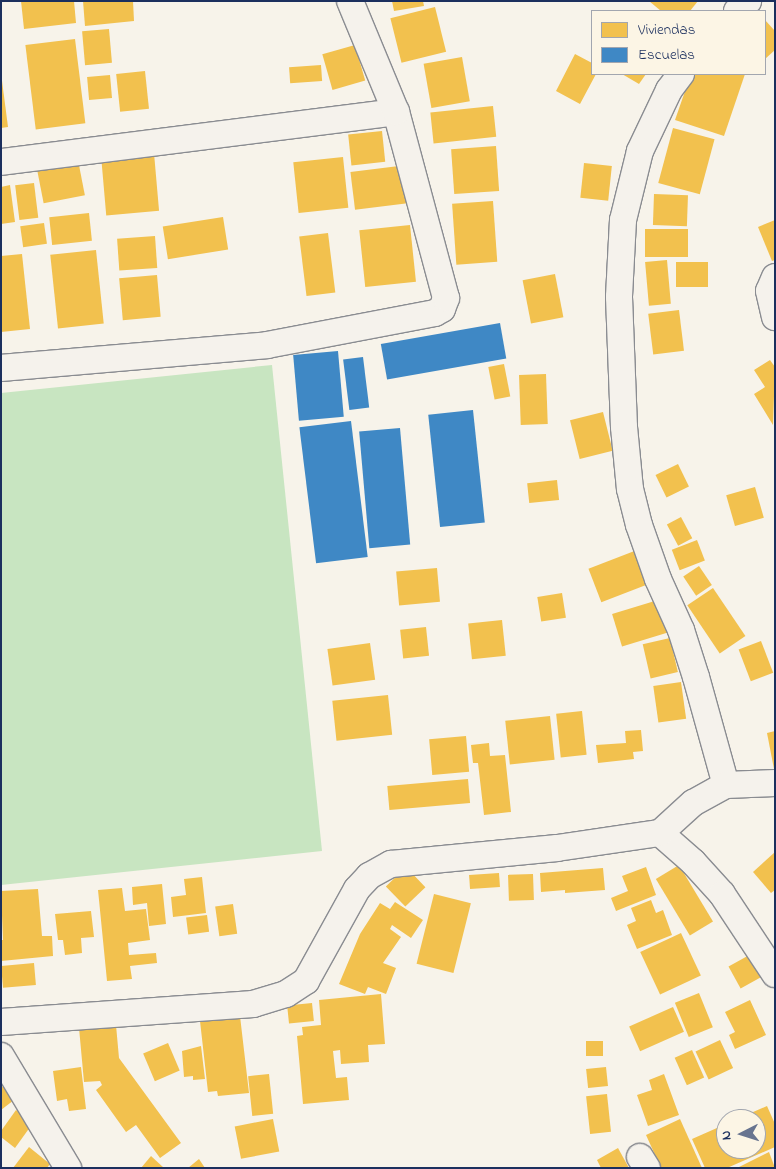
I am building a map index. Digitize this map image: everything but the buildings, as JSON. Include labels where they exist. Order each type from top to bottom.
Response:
[{"type":"street","points":[[1,368],[267,345],[435,313],[442,309],[446,298],[396,112],[350,1]]},
{"type":"street","points":[[738,10],[748,1]]},
{"type":"street","points":[[680,75],[669,90],[640,151],[623,220],[619,296],[624,427],[630,489],[639,525],[658,579],[681,630],[726,785]]},
{"type":"street","points":[[1,162],[396,112]]},
{"type":"street","points":[[775,277],[768,291],[775,317]]},
{"type":"street","points":[[1,1022],[253,1004],[286,994],[306,981],[357,889],[369,876],[391,864],[557,848],[660,833],[693,803],[726,785],[775,783]]},
{"type":"street","points":[[660,833],[693,862],[722,894],[775,974]]},
{"type":"street","points":[[1,1056],[68,1168]]},
{"type":"green space","points":[[272,365],[322,851],[1,885],[1,393]]}]
